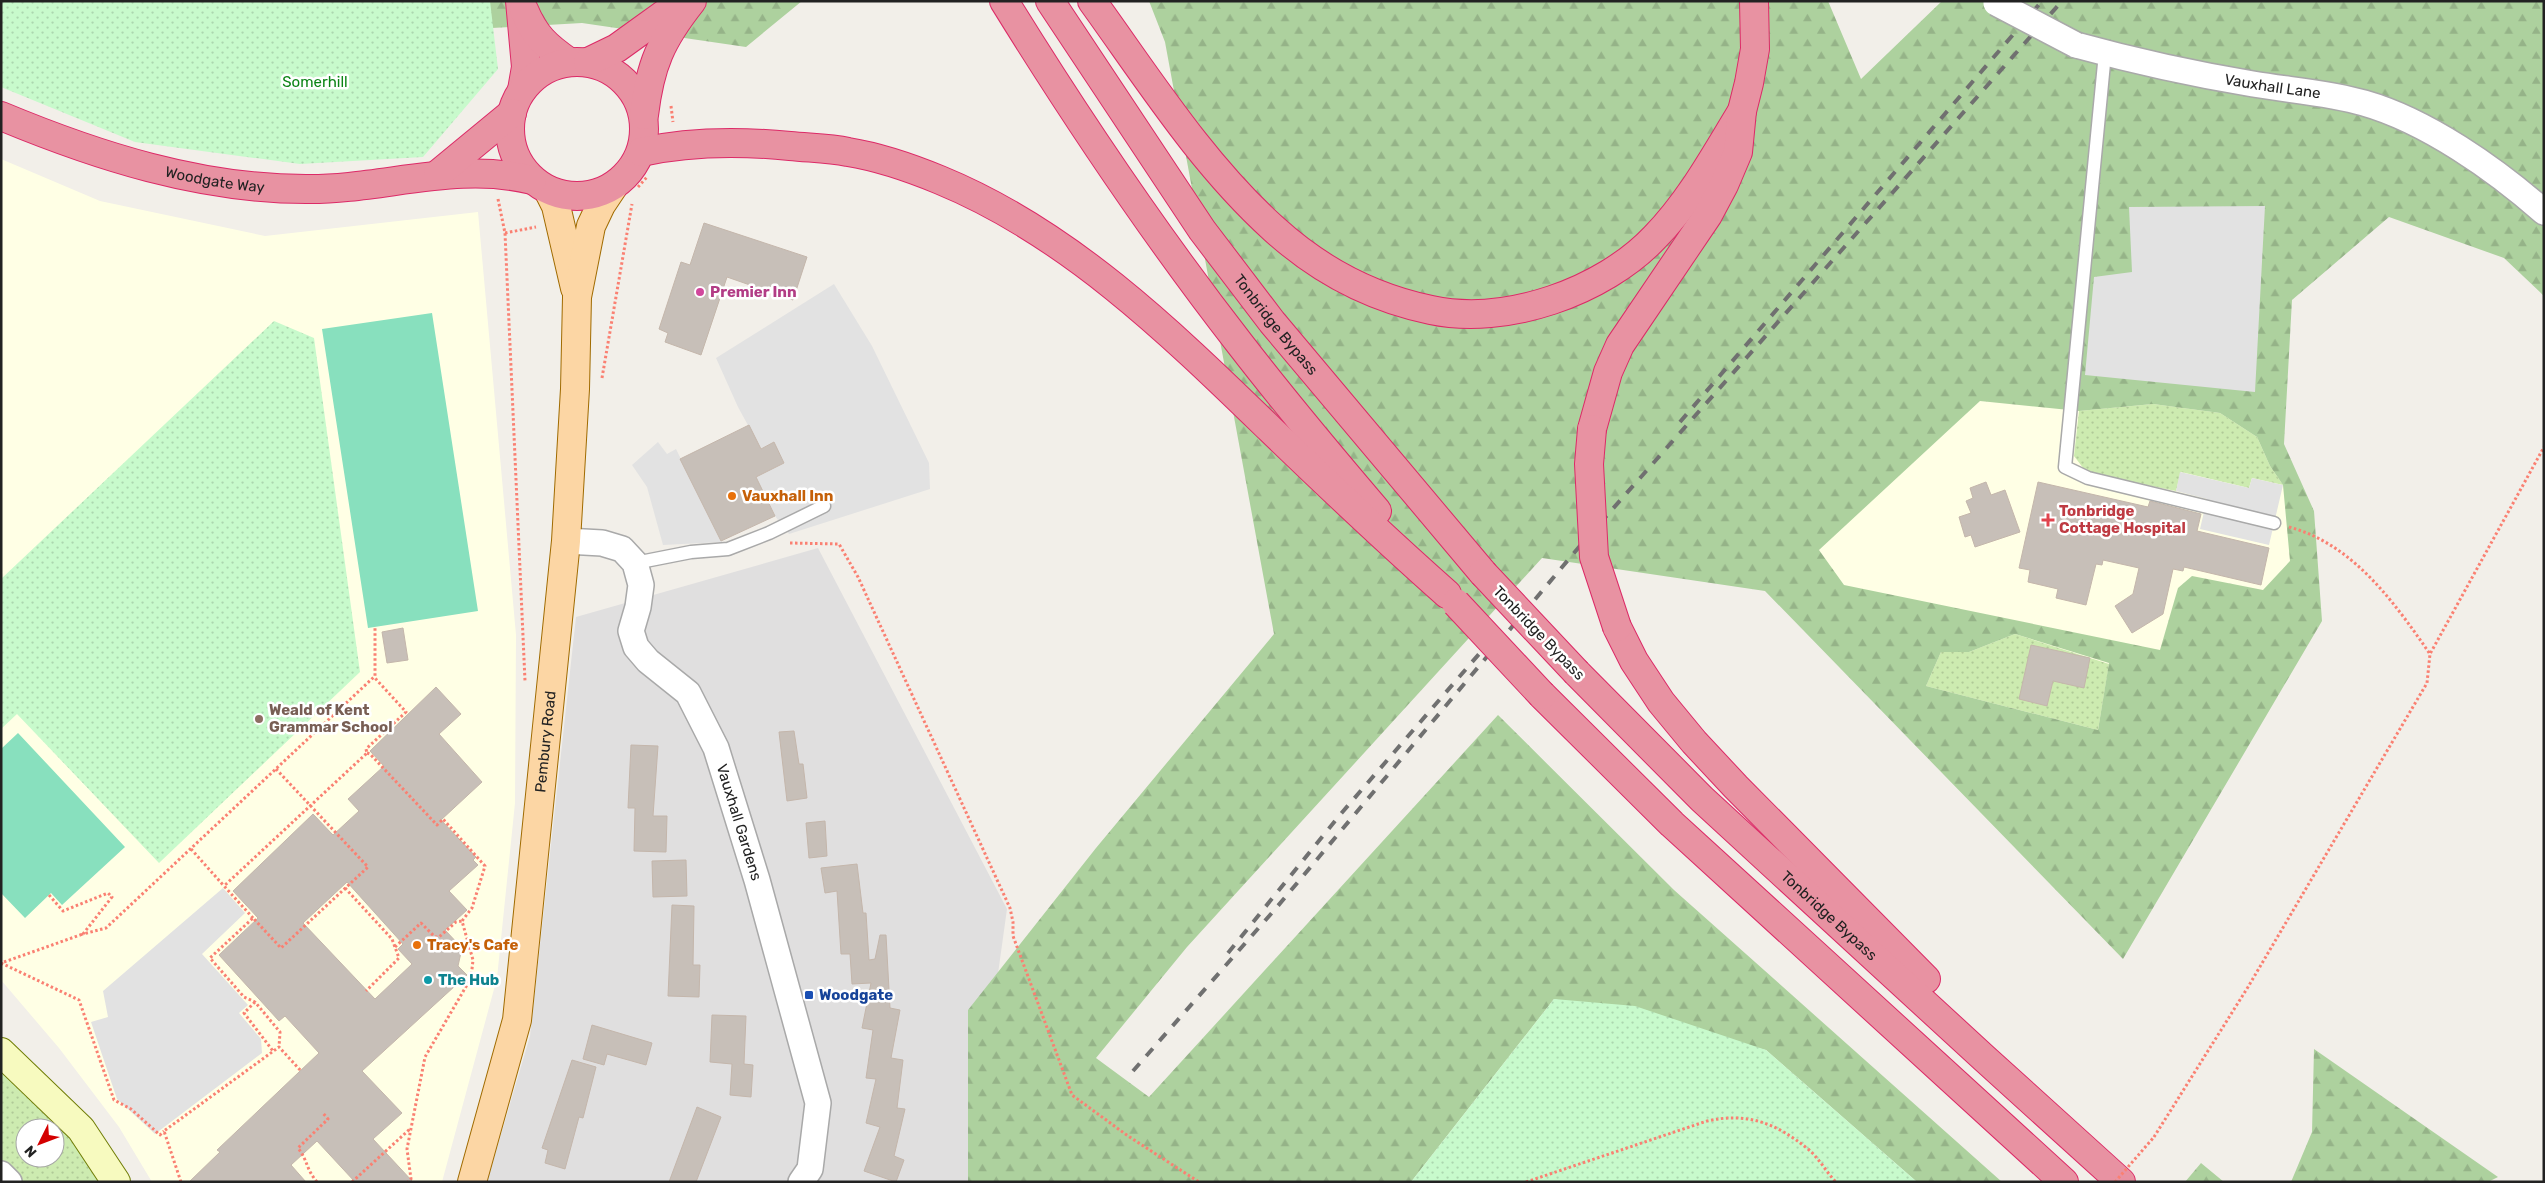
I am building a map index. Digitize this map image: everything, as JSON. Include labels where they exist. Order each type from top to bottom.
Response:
[{"type":"highway","points":[[520,1],[532,30],[549,48],[579,62],[607,68],[624,80],[636,96],[644,115]]},
{"type":"highway","points":[[520,1],[526,67],[510,131],[513,149],[520,166],[540,185],[564,196],[581,197],[598,194],[627,193],[630,172],[698,142],[749,142],[848,152],[900,166],[941,180],[992,206],[1040,234],[1101,277],[1164,328],[1377,532],[1452,598]]},
{"type":"highway","points":[[438,174],[517,101],[543,71],[579,62],[617,48],[682,1]]},
{"type":"highway","points":[[645,164],[644,115],[648,82],[655,59],[670,29],[692,1]]},
{"type":"highway","points":[[1004,1],[1046,69],[1118,176],[1240,344],[1452,598],[1542,695],[1672,824],[2064,1182]]},
{"type":"highway","name":"Tonbridge Bypass","points":[[1050,1],[1202,230],[1278,329],[1483,573],[1577,672],[1702,798],[2121,1182]]},
{"type":"highway","points":[[1092,1],[1193,141],[1234,190],[1274,230],[1306,255],[1353,284],[1388,298],[1433,310],[1474,314],[1516,309],[1556,299],[1599,280],[1626,262],[1654,238],[1681,208],[1742,111]]},
{"type":"highway","points":[[1754,1],[1754,49],[1749,83],[1742,111],[1738,152],[1724,185],[1708,215],[1620,345],[1608,372],[1592,429],[1589,464],[1594,557],[1617,627],[1634,661],[1661,702],[1694,742],[1742,794],[1998,1050],[2097,1160]]},
{"type":"highway","name":"Woodgate Way","points":[[1,116],[63,142],[166,172],[252,186],[306,190],[363,185],[438,174],[495,176],[540,185]]},
{"type":"main road","name":"Pembury Road","points":[[540,185],[556,206],[577,297]]},
{"type":"main road","name":"Pembury Road","points":[[472,1182],[517,1020],[566,541],[575,389],[577,297],[591,226],[601,205],[627,193]]},
{"type":"street","name":"Vauxhall Lane","points":[[1990,2],[2076,45],[2168,68],[2364,103],[2401,117],[2455,146],[2523,194],[2544,212]]},
{"type":"street","points":[[566,541],[602,543],[622,549],[635,563]]},
{"type":"street","name":"Vauxhall Gardens","points":[[635,563],[641,586],[638,607],[631,631],[636,648],[648,661],[688,693],[716,748],[757,880],[818,1103],[810,1169],[801,1182]]},
{"type":"street","points":[[1,1052],[81,1129],[116,1182]]},
{"type":"street","points":[[1,1174],[10,1182]]},
{"type":"lane","points":[[2105,53],[2065,467],[2088,478],[2274,522]]},
{"type":"lane","points":[[635,563],[692,552],[728,549],[769,533],[824,506]]},
{"type":"path","points":[[600,388],[627,193],[645,164]]},
{"type":"path","points":[[495,176],[505,233],[525,687]]},
{"type":"path","points":[[2115,1182],[2154,1137],[2248,987],[2427,683],[2430,654],[2544,447]]},
{"type":"path","points":[[2274,522],[2311,532],[2359,565],[2396,605],[2430,654]]},
{"type":"path","points":[[769,533],[787,542],[839,544],[858,576],[1010,908],[1013,936],[1072,1095],[1128,1136],[1199,1182]]},
{"type":"path","points":[[224,886],[367,753],[366,749],[406,712],[374,677],[375,627]]},
{"type":"path","points":[[2,963],[83,934],[106,928],[374,677]]},
{"type":"path","points":[[367,753],[437,825],[443,819],[485,866],[472,908],[462,921],[456,922],[439,937],[435,937],[421,922],[395,946]]},
{"type":"path","points":[[191,848],[281,948],[368,867],[276,769]]},
{"type":"path","points":[[345,888],[392,938],[400,958],[366,991]]},
{"type":"path","points":[[49,895],[63,911],[108,893],[112,897],[83,934]]},
{"type":"path","points":[[253,918],[210,958],[244,997],[255,1002],[280,1032],[280,1047],[301,1071]]},
{"type":"path","points":[[408,1182],[411,1179],[407,1149],[425,1057],[471,978],[474,960],[462,921]]},
{"type":"path","points":[[2,963],[79,1000],[114,1100],[131,1109],[160,1135],[280,1047]]},
{"type":"path","points":[[255,1002],[244,1014],[273,1051]]},
{"type":"path","points":[[317,1182],[307,1171],[306,1159],[298,1148],[328,1119],[322,1112]]},
{"type":"path","points":[[1526,1182],[1727,1116],[1756,1119],[1783,1133],[1809,1150],[1836,1182]]},
{"type":"path","points":[[352,1182],[411,1128]]},
{"type":"path","points":[[164,1131],[181,1182]]},
{"type":"shaded area","name":"Weald of Kent Grammar School","points":[[1,159],[100,201],[265,236],[478,212],[516,635],[515,803],[497,978],[442,1182],[152,1182],[119,1127],[59,1048],[1,980]]},
{"type":"shaded area","points":[[2265,206],[2255,392],[2085,375],[2094,277],[2132,272],[2129,207]]},
{"type":"shaded area","points":[[834,284],[872,346],[929,463],[930,489],[789,534],[775,516],[756,477],[784,463],[774,442],[761,449],[738,407],[716,358]]},
{"type":"shaded area","name":"Tonbridge Cottage Hospital","points":[[2010,300],[2273,416],[2304,590],[2106,873],[1768,552]]},
{"type":"shaded area","points":[[658,442],[667,454],[676,449],[722,542],[663,545],[647,487],[632,465]]},
{"type":"shaded area","points":[[2180,472],[2249,488],[2252,478],[2283,485],[2269,545],[2200,529],[2207,499],[2176,491]]},
{"type":"shaded area","points":[[818,548],[1007,909],[969,1182],[487,1182],[530,1036],[576,617]]},
{"type":"shaded area","points":[[223,888],[245,913],[202,954],[248,1005],[239,1013],[261,1039],[262,1053],[155,1134],[117,1099],[91,1022],[108,1017],[103,991]]},
{"type":"green space","name":"Somerhill","points":[[1,1],[490,1],[498,69],[423,157],[300,164],[135,142],[1,87]]},
{"type":"green space","points":[[281,1],[802,1],[746,47],[582,23],[314,38]]},
{"type":"green space","points":[[1149,1],[1828,1],[1861,79],[1942,1],[2544,1],[2544,296],[2504,258],[2389,217],[2292,300],[2284,444],[2314,511],[2322,621],[2123,959],[1765,591],[1542,558],[1187,947],[1096,1058],[1149,1097],[1498,715],[1674,890],[2002,1182],[1917,1182],[1766,1050],[1554,999],[1411,1182],[968,1182],[968,1010],[1096,848],[1274,634],[1165,42]],"holes":[[[1980,401],[2079,411],[2153,404],[2220,413],[2257,437],[2270,466],[2283,485],[2290,561],[2263,590],[2192,576],[2178,588],[2160,650],[1844,585],[1819,550]],[[2015,634],[2109,663],[2098,730],[1926,686],[1941,652],[1969,652]]]},
{"type":"green space","points":[[432,313],[478,611],[368,628],[322,329]]},
{"type":"green space","points":[[274,321],[314,338],[360,672],[159,863],[17,714],[1,729],[1,579]]},
{"type":"green space","points":[[2153,404],[2220,413],[2257,437],[2270,466],[2283,485],[2252,478],[2249,488],[2181,472],[2176,491],[2087,473],[2074,456],[2079,411]]},
{"type":"green space","points":[[2015,634],[2109,664],[2098,730],[1926,686],[1941,652],[1969,652]]},
{"type":"green space","points":[[18,733],[125,847],[62,905],[51,893],[25,918],[1,893],[1,749]]},
{"type":"green space","points":[[1554,999],[1635,1006],[1766,1050],[1917,1182],[1411,1182]]},
{"type":"green space","points":[[2314,1049],[2498,1177],[2488,1182],[2291,1182],[2312,1132]]},
{"type":"green space","points":[[1,1052],[59,1118],[15,1118],[15,1168],[65,1168],[65,1124],[116,1182],[9,1182],[1,1174]]},
{"type":"green space","points":[[2201,1163],[2224,1182],[2185,1182]]},
{"type":"building","name":"Premier Inn","points":[[704,223],[807,257],[793,300],[727,277],[701,355],[665,342],[668,333],[659,329],[681,262],[690,265]]},
{"type":"building","name":"Vauxhall Inn","points":[[749,425],[761,449],[774,442],[784,463],[756,477],[775,516],[721,541],[680,459]]},
{"type":"building","points":[[1986,482],[1991,495],[2005,490],[2020,532],[1975,547],[1971,535],[1965,537],[1959,517],[1971,513],[1966,501],[1973,498],[1970,488]]},
{"type":"building","points":[[2038,482],[2148,507],[2150,501],[2201,514],[2197,531],[2269,548],[2261,585],[2184,567],[2183,571],[2173,569],[2163,614],[2132,633],[2115,606],[2133,594],[2139,568],[2103,560],[2102,565],[2096,564],[2086,605],[2056,598],[2058,589],[2028,582],[2030,570],[2019,568]]},
{"type":"building","points":[[403,628],[408,660],[387,663],[382,632]]},
{"type":"building","points":[[2031,645],[2090,658],[2084,688],[2053,681],[2047,706],[2019,699]]},
{"type":"building","points":[[436,687],[461,714],[439,734],[482,782],[441,820],[476,857],[473,860],[478,865],[449,891],[467,910],[445,930],[462,948],[458,966],[467,975],[362,1071],[402,1113],[373,1139],[413,1182],[355,1182],[317,1141],[291,1165],[306,1182],[189,1182],[220,1152],[217,1150],[319,1053],[285,1016],[279,1021],[219,955],[258,918],[233,891],[313,814],[333,835],[359,811],[348,799],[384,766],[370,751]],"holes":[[[347,882],[403,944],[398,949],[412,964],[375,999],[303,923]]]},
{"type":"building","points":[[794,731],[799,764],[803,764],[807,798],[787,801],[779,732]]},
{"type":"building","points":[[631,745],[658,746],[653,816],[667,816],[666,852],[634,851],[635,808],[628,808]]},
{"type":"building","points":[[825,821],[827,856],[809,858],[806,823]]},
{"type":"building","points":[[686,860],[687,896],[653,897],[652,861]]},
{"type":"building","points":[[857,864],[863,913],[866,913],[869,960],[875,959],[880,935],[886,935],[890,1008],[900,1010],[891,1058],[903,1060],[897,1108],[905,1109],[894,1156],[904,1160],[896,1182],[864,1171],[880,1127],[866,1123],[876,1079],[866,1078],[873,1030],[862,1028],[871,983],[852,984],[850,954],[841,954],[837,891],[825,893],[821,868]]},
{"type":"building","points":[[672,905],[694,906],[693,965],[700,965],[699,997],[668,996]]},
{"type":"building","points":[[712,1015],[746,1016],[744,1064],[753,1065],[751,1097],[730,1095],[732,1064],[710,1062]]},
{"type":"building","points":[[592,1025],[652,1043],[646,1065],[607,1054],[604,1065],[583,1059]]},
{"type":"building","points":[[572,1060],[596,1067],[583,1118],[579,1117],[565,1169],[545,1163],[548,1150],[542,1148]]},
{"type":"building","points":[[697,1107],[721,1117],[696,1182],[669,1182]]},
{"type":"railway","points":[[1680,422],[2042,1]]},
{"type":"railway","points":[[1133,1071],[1277,907],[1579,547],[2062,1]]},
{"type":"railway","points":[[1228,953],[1339,816],[1492,639]]},
{"type":"place","name":"Premier Inn","points":[[700,292]]},
{"type":"place","name":"Vauxhall Inn","points":[[732,496]]},
{"type":"place","name":"Tonbridge Cottage Hospital","points":[[2048,520]]},
{"type":"place","name":"Weald of Kent Grammar School","points":[[259,719]]},
{"type":"place","name":"Tracy's Cafe","points":[[417,945]]},
{"type":"place","name":"The Hub","points":[[428,980]]},
{"type":"place","name":"Woodgate","points":[[809,995]]}]
